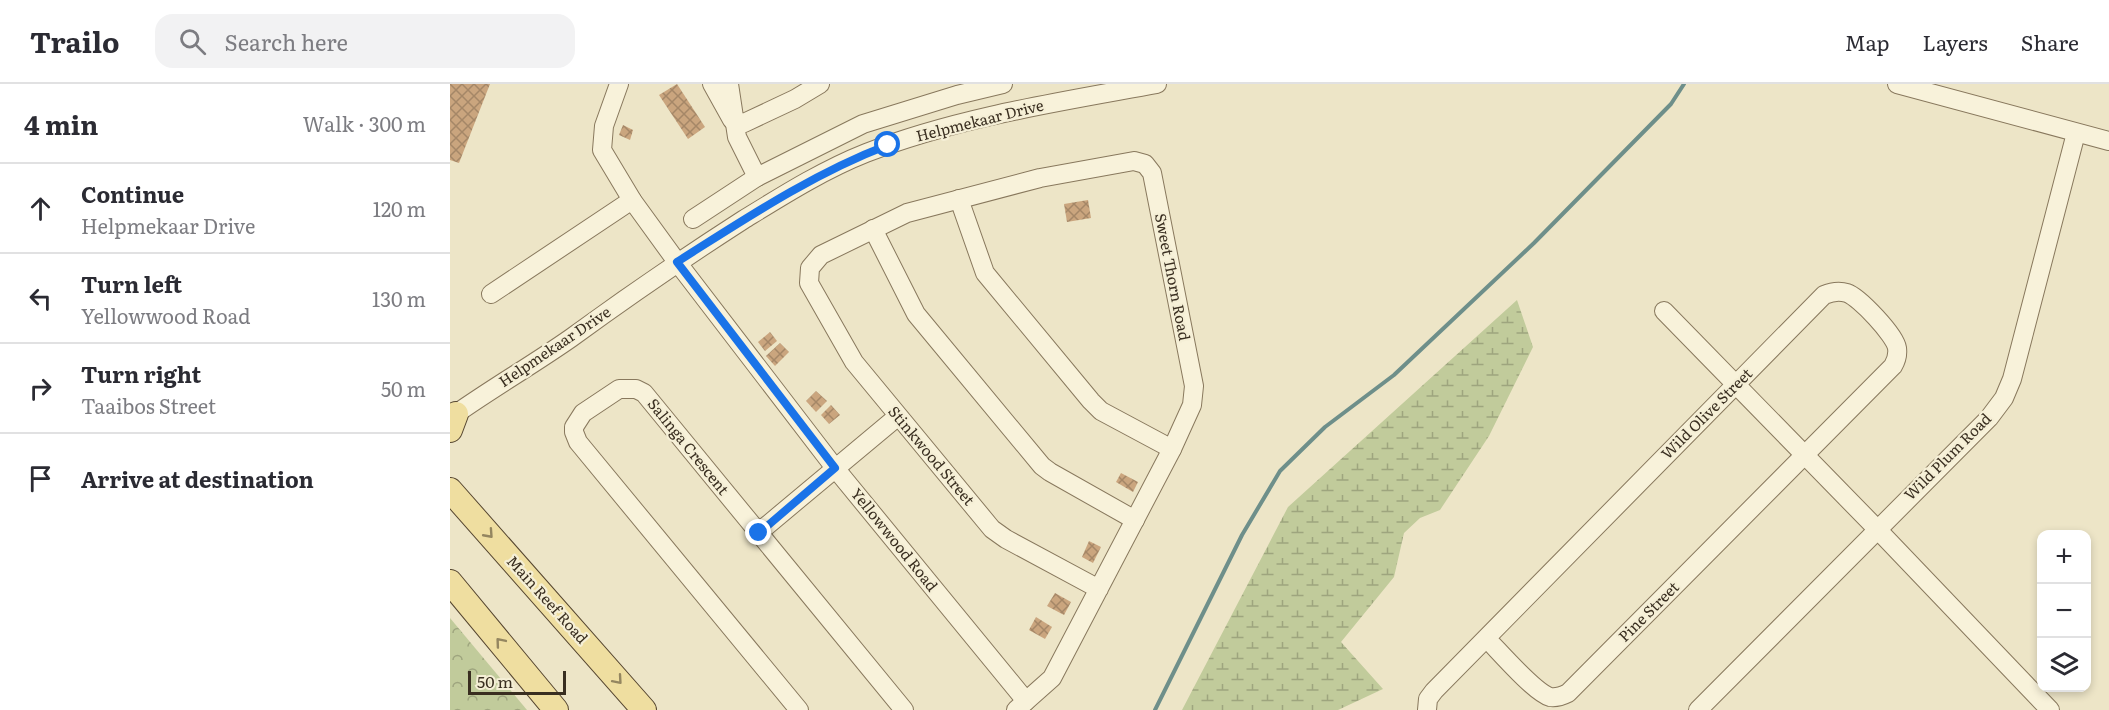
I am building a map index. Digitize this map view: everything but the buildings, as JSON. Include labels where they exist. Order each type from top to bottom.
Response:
[{"type":"main road","name":"Main Reef Road","points":[[450,490],[644,710]]},
{"type":"main road","points":[[450,582],[556,710]]},
{"type":"street","name":"Yellowwood Road","points":[[619,84],[604,126],[602,150],[632,200],[835,468],[1021,706]]},
{"type":"street","points":[[712,84],[726,112],[736,122],[750,121],[793,91],[820,84]]},
{"type":"street","points":[[729,84],[736,132],[757,177]]},
{"type":"street","points":[[693,219],[757,177],[863,124],[957,95],[1003,84]]},
{"type":"street","name":"Helpmekaar Drive","points":[[454,416],[534,364],[677,262],[787,193],[832,169],[915,136],[1002,114],[1157,84]]},
{"type":"street","points":[[1897,84],[2109,141]]},
{"type":"street","name":"Wild Plum Road","points":[[1698,710],[1989,418],[2004,398],[2015,369],[2076,133]]},
{"type":"street","name":"Sweet Thorn Road","points":[[808,279],[810,268],[820,255],[907,213],[1040,178],[1134,161],[1144,164],[1152,173],[1194,386],[1192,405],[1172,449],[1052,678],[1021,706]]},
{"type":"street","points":[[959,199],[985,273],[1091,401],[1101,411],[1172,449]]},
{"type":"street","points":[[491,294],[632,200]]},
{"type":"street","points":[[873,229],[916,314],[1042,466],[1135,520]]},
{"type":"street","name":"Stinkwood Street","points":[[808,279],[851,358],[897,417],[996,533],[1099,589]]},
{"type":"street","name":"Wild Olive Street","points":[[1427,710],[1428,699],[1434,691],[1824,295],[1832,292],[1849,294],[1894,340],[1898,354],[1896,362],[1805,455]]},
{"type":"street","points":[[1664,311],[2050,710]]},
{"type":"street","name":"Salinga Crescent","points":[[799,710],[581,446],[574,432],[579,418],[615,390],[626,387],[641,391],[904,710]]},
{"type":"street","points":[[759,533],[897,417]]},
{"type":"street","name":"Pine Street","points":[[1486,638],[1539,691],[1551,697],[1568,693],[1805,455]]},
{"type":"green space","points":[[1517,300],[1533,347],[1489,436],[1440,510],[1420,518],[1404,533],[1394,577],[1341,642],[1383,689],[1338,710],[1182,710],[1288,507]]},
{"type":"green space","points":[[450,618],[527,710],[450,710]]},
{"type":"waterway","points":[[1155,710],[1242,535],[1280,471],[1325,427],[1394,375],[1534,243],[1671,104],[1684,84]]},
{"type":"route","points":[[759,533],[835,468],[677,262],[778,198],[832,169],[888,145]]}]
